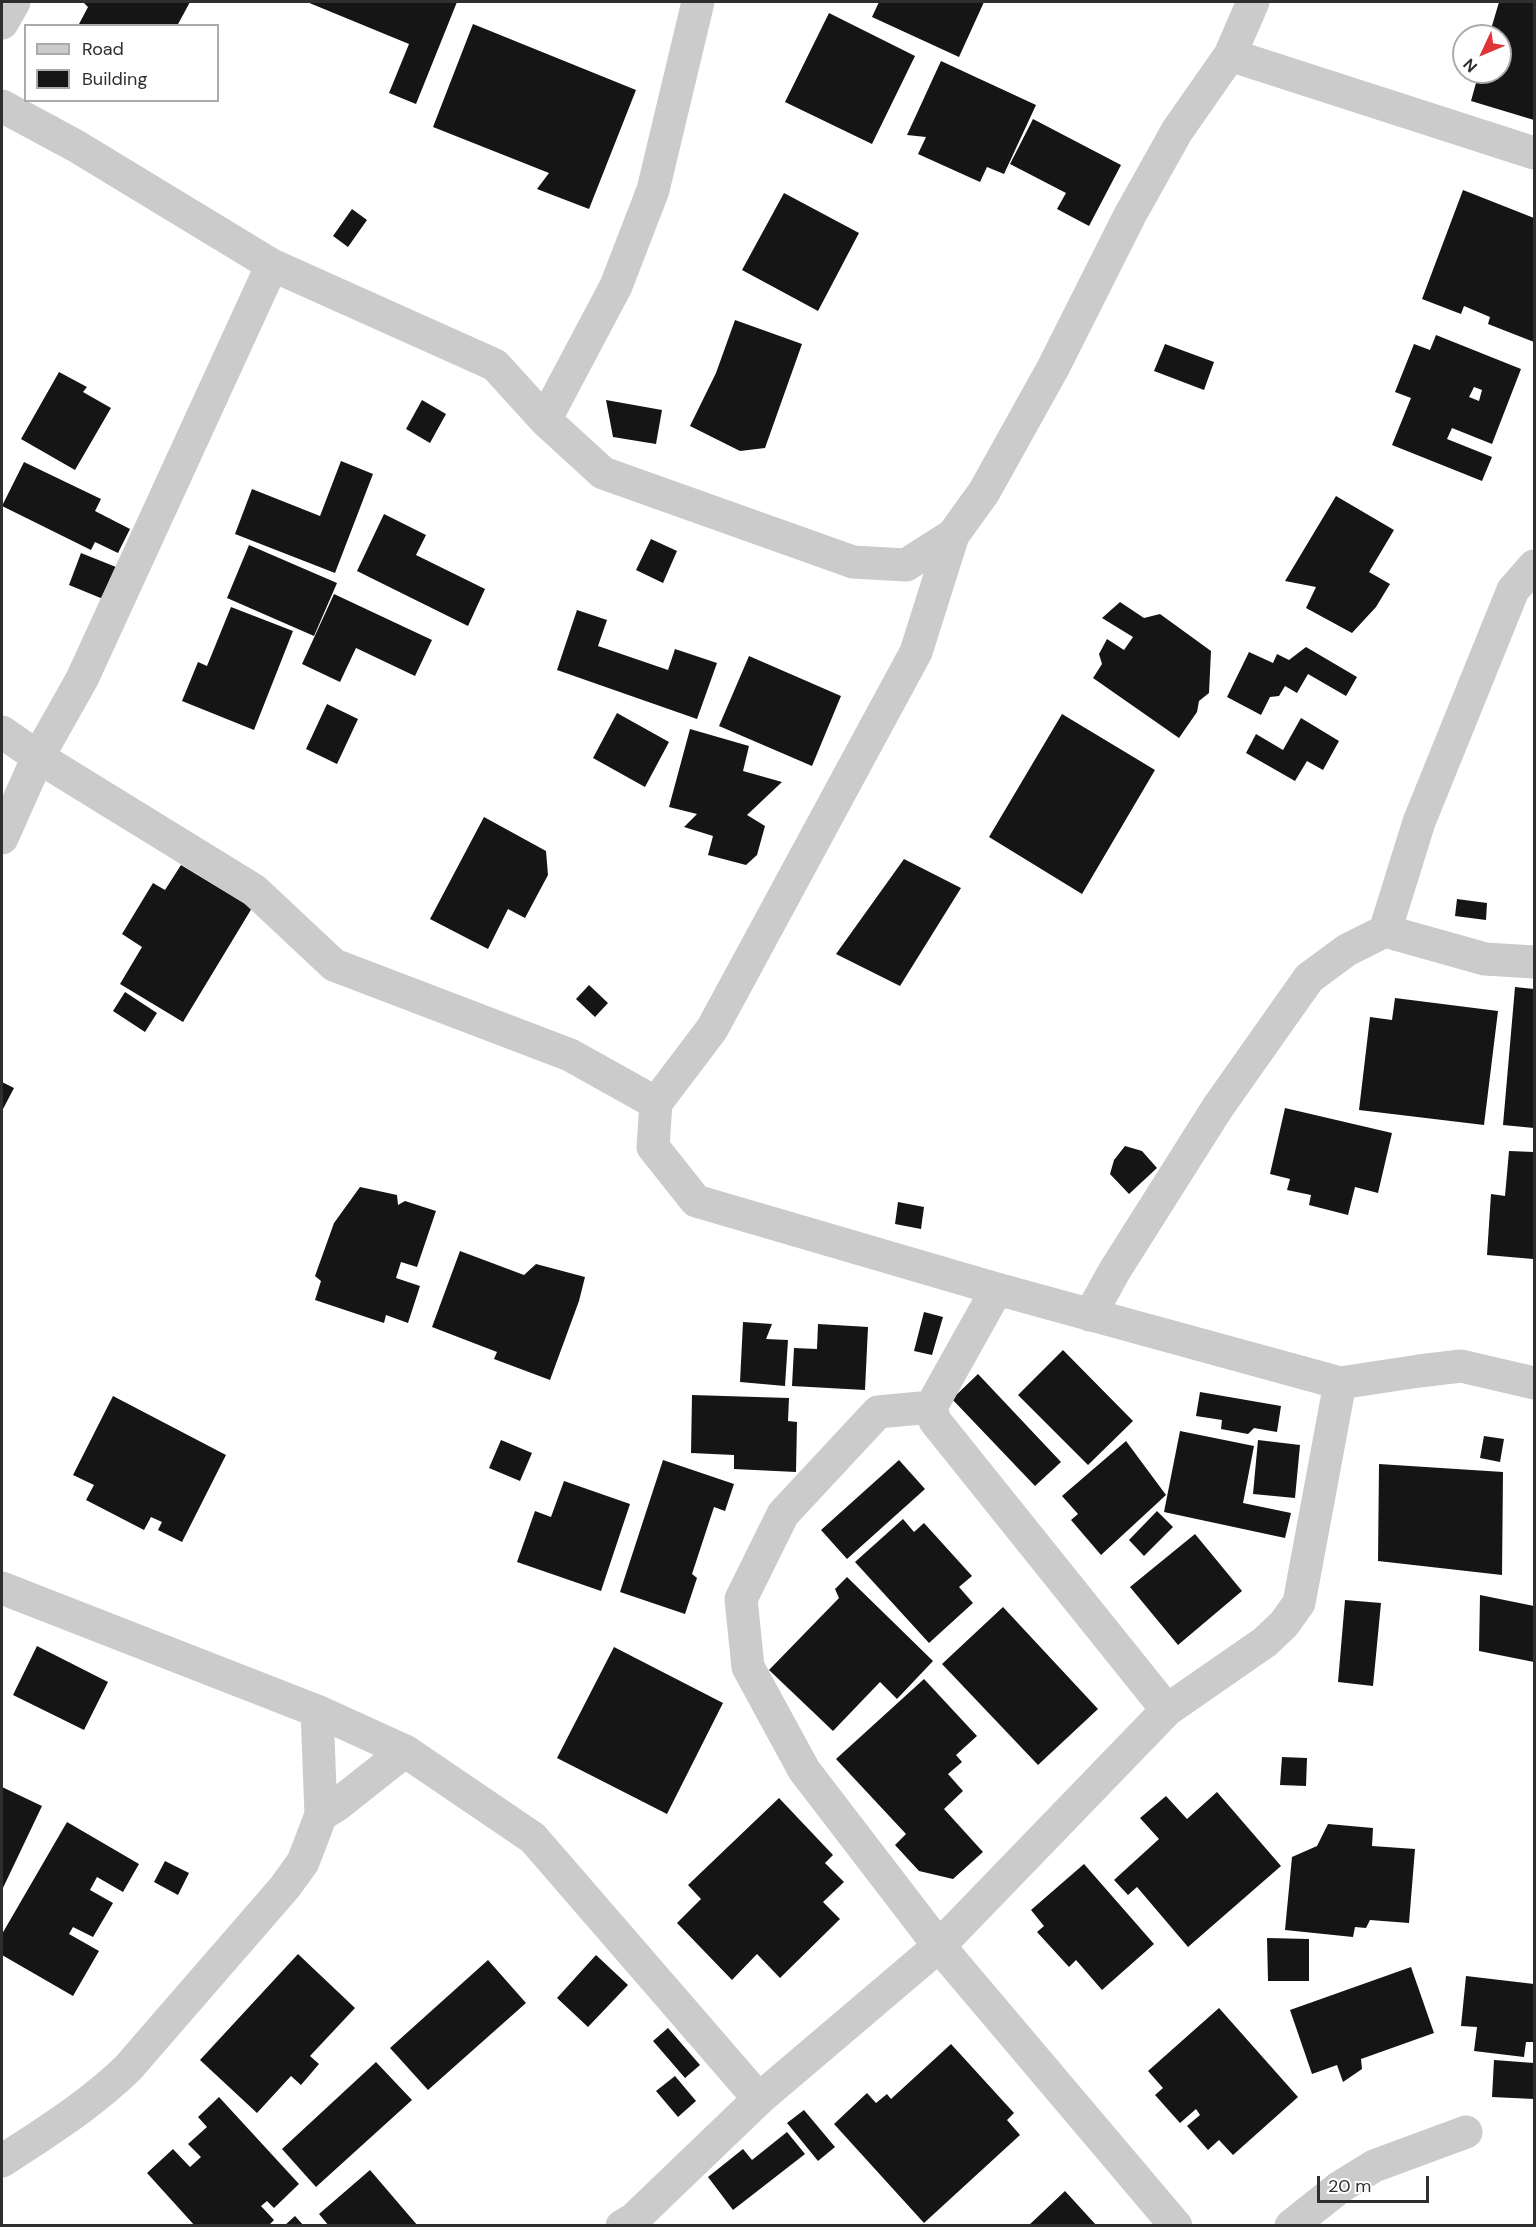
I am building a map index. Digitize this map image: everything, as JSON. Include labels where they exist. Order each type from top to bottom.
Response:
[{"type":"street","points":[[2,23],[14,2]]},
{"type":"street","points":[[545,420],[616,286],[653,190],[698,2]]},
{"type":"street","points":[[1253,2],[1230,55],[1171,142],[1130,215],[1053,368],[984,492],[953,535],[916,652],[712,1029],[656,1103],[653,1147],[696,1201],[997,1289],[1340,1383],[1461,1366],[1534,1383]]},
{"type":"street","points":[[1230,55],[1534,153]]},
{"type":"street","points":[[2,106],[76,146],[272,265],[495,365],[545,420],[603,473],[853,561],[906,565],[953,535]]},
{"type":"street","points":[[2,838],[39,757],[82,679],[272,265]]},
{"type":"street","points":[[1385,931],[1419,822],[1513,590],[1534,566]]},
{"type":"street","points":[[2,732],[254,890],[334,965],[570,1055],[656,1103]]},
{"type":"street","points":[[1090,1315],[1115,1270],[1218,1107],[1309,978],[1347,950],[1385,931],[1485,959],[1534,962]]},
{"type":"street","points":[[997,1289],[931,1407],[935,1421],[1167,1710]]},
{"type":"street","points":[[632,2223],[759,2098],[939,1946],[1167,1710],[1265,1642],[1284,1624],[1299,1603],[1340,1383]]},
{"type":"street","points":[[931,1407],[878,1412],[783,1514],[741,1599],[748,1667],[804,1770],[939,1946],[1176,2226]]},
{"type":"street","points":[[2,1588],[317,1710],[405,1751],[533,1838],[759,2098]]},
{"type":"street","points":[[2,2161],[79,2110],[103,2092],[128,2068],[285,1887],[303,1862],[321,1815],[317,1710]]},
{"type":"street","points":[[321,1815],[405,1751]]},
{"type":"street","points":[[1291,2226],[1340,2187],[1374,2166],[1466,2132]]},
{"type":"building","points":[[83,2],[190,2],[178,24],[79,24],[88,7]]},
{"type":"building","points":[[307,2],[457,2],[416,104],[389,93],[409,44]]},
{"type":"building","points":[[879,2],[984,2],[959,57],[872,17]]},
{"type":"building","points":[[1499,2],[1534,2],[1534,120],[1471,101],[1476,84],[1512,84],[1512,24],[1493,24]]},
{"type":"building","points":[[829,13],[915,56],[872,144],[785,102]]},
{"type":"building","points":[[473,24],[636,90],[589,209],[537,189],[549,173],[433,127]]},
{"type":"building","points":[[941,61],[1036,105],[1004,174],[987,167],[980,182],[918,154],[926,137],[907,135]]},
{"type":"building","points":[[1033,119],[1121,165],[1089,226],[1057,209],[1066,193],[1010,164]]},
{"type":"building","points":[[1463,190],[1534,218],[1534,342],[1488,324],[1490,317],[1464,306],[1461,314],[1422,299]]},
{"type":"building","points":[[784,193],[859,233],[818,311],[742,270]]},
{"type":"building","points":[[352,209],[367,220],[348,247],[333,236]]},
{"type":"building","points":[[735,320],[802,344],[765,448],[740,451],[690,426],[716,373]]},
{"type":"building","points":[[1436,335],[1521,369],[1492,444],[1452,428],[1447,439],[1492,457],[1482,481],[1392,445],[1411,398],[1395,392],[1414,344],[1430,350]],"holes":[[[1474,387],[1482,390],[1479,401],[1469,397]]]},
{"type":"building","points":[[1165,344],[1214,362],[1204,390],[1154,371]]},
{"type":"building","points":[[59,372],[87,387],[83,392],[111,408],[75,470],[21,439]]},
{"type":"building","points":[[422,400],[446,414],[430,443],[406,429]]},
{"type":"building","points":[[606,400],[662,410],[656,444],[613,437]]},
{"type":"building","points":[[341,461],[373,474],[335,573],[235,534],[252,489],[320,516]]},
{"type":"building","points":[[24,462],[101,499],[95,511],[130,529],[118,553],[95,542],[91,550],[2,506]]},
{"type":"building","points":[[1336,496],[1394,530],[1369,572],[1390,584],[1376,607],[1352,633],[1306,608],[1316,587],[1285,581]]},
{"type":"building","points":[[384,514],[426,535],[416,555],[485,589],[468,626],[357,571]]},
{"type":"building","points":[[651,539],[677,551],[663,583],[636,570]]},
{"type":"building","points":[[249,545],[337,583],[314,636],[227,598]]},
{"type":"building","points":[[81,553],[121,569],[108,601],[69,585]]},
{"type":"building","points":[[334,594],[432,640],[415,676],[356,648],[340,682],[302,664]]},
{"type":"building","points":[[1120,602],[1144,618],[1160,614],[1211,651],[1209,693],[1199,701],[1197,712],[1179,738],[1093,678],[1102,664],[1099,654],[1107,639],[1124,650],[1133,637],[1102,618]]},
{"type":"building","points":[[231,607],[293,631],[254,730],[182,701],[198,662],[207,666]]},
{"type":"building","points":[[577,610],[607,620],[598,646],[668,670],[675,649],[717,663],[697,719],[557,670]]},
{"type":"building","points":[[1306,647],[1357,677],[1346,696],[1308,674],[1297,693],[1285,686],[1279,696],[1270,697],[1261,715],[1227,697],[1249,652],[1273,663],[1277,654],[1289,660]]},
{"type":"building","points":[[749,656],[841,696],[812,766],[719,726]]},
{"type":"building","points":[[327,704],[358,719],[337,764],[306,749]]},
{"type":"building","points":[[617,713],[669,742],[645,787],[593,758]]},
{"type":"building","points":[[1062,714],[1155,770],[1082,894],[989,837]]},
{"type":"building","points":[[1301,718],[1339,741],[1323,770],[1307,761],[1295,781],[1246,753],[1256,734],[1283,750]]},
{"type":"building","points":[[690,729],[749,746],[743,771],[782,782],[747,815],[765,826],[757,855],[746,865],[708,855],[713,836],[684,827],[697,814],[669,807]]},
{"type":"building","points":[[484,817],[546,851],[548,875],[525,918],[508,909],[488,949],[430,919]]},
{"type":"building","points":[[904,859],[961,888],[900,986],[836,954]]},
{"type":"building","points":[[181,865],[252,908],[183,1022],[120,984],[142,947],[122,934],[153,883],[165,890]]},
{"type":"building","points":[[1457,899],[1487,903],[1486,920],[1455,916]]},
{"type":"building","points":[[589,985],[608,1003],[595,1017],[576,999]]},
{"type":"building","points":[[1515,987],[1534,989],[1534,1128],[1503,1125]]},
{"type":"building","points":[[125,992],[157,1013],[145,1032],[113,1011]]},
{"type":"building","points":[[1395,998],[1498,1011],[1484,1125],[1359,1110],[1370,1017],[1392,1020]]},
{"type":"building","points":[[2,1082],[14,1088],[2,1111]]},
{"type":"building","points":[[1285,1108],[1392,1133],[1378,1193],[1355,1187],[1348,1215],[1309,1205],[1311,1195],[1287,1190],[1290,1179],[1270,1174]]},
{"type":"building","points":[[1125,1146],[1142,1151],[1157,1168],[1129,1194],[1110,1174],[1114,1160]]},
{"type":"building","points":[[1509,1151],[1534,1152],[1533,1259],[1487,1255],[1491,1194],[1505,1196]]},
{"type":"building","points":[[360,1187],[397,1195],[398,1205],[405,1201],[436,1211],[417,1267],[401,1262],[396,1278],[420,1286],[408,1323],[386,1315],[384,1323],[315,1300],[321,1281],[315,1276],[334,1223]]},
{"type":"building","points":[[898,1202],[924,1207],[921,1229],[895,1224]]},
{"type":"building","points":[[460,1251],[524,1275],[536,1264],[585,1277],[579,1301],[550,1380],[494,1359],[497,1352],[432,1327]]},
{"type":"building","points":[[924,1312],[943,1317],[932,1355],[914,1351]]},
{"type":"building","points":[[743,1322],[772,1324],[766,1339],[788,1340],[785,1386],[740,1382]]},
{"type":"building","points":[[818,1324],[868,1327],[865,1390],[792,1386],[794,1348],[817,1349]]},
{"type":"building","points":[[1063,1350],[1133,1421],[1088,1465],[1018,1395]]},
{"type":"building","points":[[978,1374],[1061,1462],[1035,1486],[952,1399]]},
{"type":"building","points":[[1200,1392],[1281,1406],[1277,1432],[1254,1428],[1248,1434],[1221,1429],[1222,1420],[1196,1416]]},
{"type":"building","points":[[692,1395],[789,1398],[788,1421],[797,1422],[796,1472],[734,1469],[734,1455],[691,1453]]},
{"type":"building","points":[[113,1396],[226,1455],[182,1542],[158,1530],[162,1522],[151,1517],[144,1530],[86,1500],[94,1485],[73,1475]]},
{"type":"building","points":[[1180,1431],[1254,1446],[1243,1503],[1291,1513],[1285,1538],[1164,1512]]},
{"type":"building","points":[[1484,1436],[1504,1439],[1500,1462],[1480,1458]]},
{"type":"building","points":[[501,1440],[532,1453],[520,1481],[489,1468]]},
{"type":"building","points":[[1258,1440],[1300,1445],[1295,1498],[1253,1494]]},
{"type":"building","points":[[1126,1441],[1166,1495],[1101,1555],[1071,1520],[1078,1514],[1062,1496]]},
{"type":"building","points":[[663,1460],[734,1484],[725,1511],[714,1507],[692,1574],[697,1578],[685,1614],[620,1592]]},
{"type":"building","points":[[899,1460],[925,1489],[847,1559],[821,1530]]},
{"type":"building","points":[[1379,1464],[1503,1472],[1502,1575],[1378,1561]]},
{"type":"building","points":[[564,1481],[630,1504],[601,1591],[517,1562],[535,1511],[551,1517]]},
{"type":"building","points":[[1157,1511],[1173,1527],[1144,1556],[1129,1540]]},
{"type":"building","points":[[903,1519],[914,1532],[924,1523],[972,1576],[959,1587],[973,1603],[929,1643],[855,1562]]},
{"type":"building","points":[[1195,1534],[1242,1591],[1178,1645],[1130,1587]]},
{"type":"building","points":[[847,1577],[933,1661],[897,1699],[880,1682],[833,1731],[769,1670],[839,1598],[835,1589]]},
{"type":"building","points":[[1480,1595],[1534,1606],[1534,1662],[1479,1651]]},
{"type":"building","points":[[1345,1600],[1381,1603],[1373,1686],[1338,1682]]},
{"type":"building","points":[[1003,1607],[1098,1709],[1038,1765],[942,1664]]},
{"type":"building","points":[[37,1646],[108,1682],[84,1730],[13,1695]]},
{"type":"building","points":[[614,1647],[723,1703],[667,1814],[557,1758]]},
{"type":"building","points":[[924,1679],[977,1736],[956,1755],[962,1762],[948,1774],[963,1791],[944,1809],[983,1852],[953,1879],[919,1871],[895,1845],[906,1834],[836,1759]]},
{"type":"building","points":[[1282,1757],[1307,1758],[1306,1786],[1280,1785]]},
{"type":"building","points":[[2,1787],[42,1806],[2,1890]]},
{"type":"building","points":[[1217,1792],[1281,1866],[1188,1947],[1137,1887],[1128,1895],[1114,1880],[1159,1839],[1140,1818],[1166,1796],[1187,1819]]},
{"type":"building","points":[[779,1798],[833,1855],[825,1863],[844,1882],[823,1902],[840,1919],[780,1978],[757,1954],[732,1980],[677,1923],[701,1899],[688,1885]]},
{"type":"building","points":[[67,1822],[139,1864],[123,1892],[97,1877],[90,1890],[113,1903],[93,1937],[73,1927],[69,1934],[99,1951],[73,1996],[2,1955],[2,1934]]},
{"type":"building","points":[[1328,1824],[1373,1828],[1372,1846],[1415,1849],[1409,1923],[1370,1920],[1366,1928],[1355,1927],[1353,1937],[1285,1930],[1292,1857],[1317,1846]]},
{"type":"building","points":[[165,1861],[189,1873],[178,1895],[154,1882]]},
{"type":"building","points":[[1084,1864],[1154,1944],[1102,1990],[1076,1960],[1069,1967],[1037,1932],[1044,1926],[1031,1910]]},
{"type":"building","points":[[1267,1938],[1309,1939],[1309,1981],[1268,1981]]},
{"type":"building","points":[[298,1954],[355,2008],[310,2056],[319,2064],[301,2085],[291,2076],[257,2113],[200,2060]]},
{"type":"building","points":[[596,1955],[628,1985],[588,2027],[557,1998]]},
{"type":"building","points":[[488,1960],[526,2003],[428,2090],[390,2048]]},
{"type":"building","points":[[1411,1967],[1434,2033],[1361,2059],[1362,2069],[1343,2082],[1337,2065],[1312,2074],[1290,2010]]},
{"type":"building","points":[[1466,1976],[1534,1984],[1534,2042],[1526,2042],[1524,2057],[1474,2051],[1477,2027],[1461,2026]]},
{"type":"building","points":[[1219,2008],[1298,2097],[1233,2155],[1219,2140],[1208,2150],[1187,2126],[1200,2115],[1196,2109],[1180,2123],[1155,2095],[1163,2088],[1148,2071]]},
{"type":"building","points":[[668,2028],[700,2065],[685,2078],[653,2041]]},
{"type":"building","points":[[951,2044],[1014,2113],[1007,2120],[1020,2135],[924,2223],[834,2124],[867,2093],[876,2103],[887,2094],[891,2099]]},
{"type":"building","points":[[1494,2060],[1534,2063],[1534,2099],[1492,2097]]},
{"type":"building","points":[[376,2062],[412,2100],[316,2187],[282,2149]]},
{"type":"building","points":[[675,2076],[696,2101],[678,2117],[656,2091]]},
{"type":"building","points":[[219,2097],[299,2184],[274,2208],[267,2201],[261,2206],[274,2220],[268,2226],[195,2226],[147,2173],[173,2149],[190,2167],[201,2157],[188,2144],[207,2127],[198,2117]]},
{"type":"building","points":[[804,2110],[835,2147],[818,2161],[787,2123]]},
{"type":"building","points":[[787,2132],[805,2154],[733,2210],[708,2177],[743,2149],[752,2160]]},
{"type":"building","points":[[370,2170],[418,2226],[329,2226],[319,2214]]},
{"type":"building","points":[[1065,2191],[1097,2226],[1028,2226]]},
{"type":"building","points":[[295,2216],[304,2226],[284,2226]]}]
